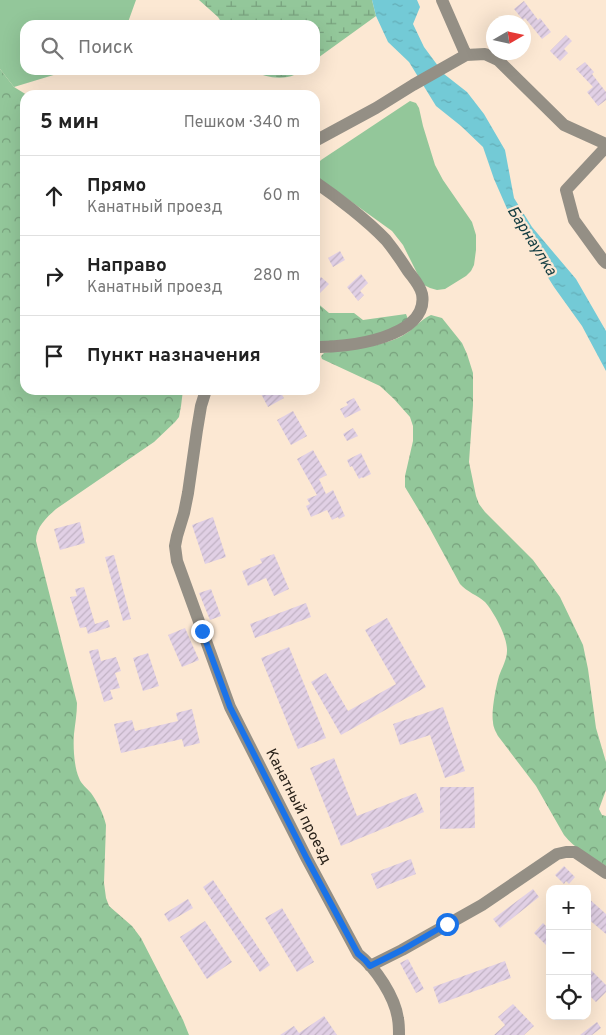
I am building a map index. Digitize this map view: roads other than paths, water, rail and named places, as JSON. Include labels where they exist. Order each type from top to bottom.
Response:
[{"type":"street","points":[[442,0],[466,55]]},
{"type":"street","points":[[320,139],[466,55],[485,54],[498,60],[564,125],[606,146],[566,190],[574,220],[606,263]]},
{"type":"street","points":[[320,186],[360,217],[385,240],[418,284],[422,294],[421,306],[415,318],[405,328],[388,336],[355,345],[320,347]]},
{"type":"street","name":"Канатный проезд","points":[[204,395],[196,430],[184,514],[176,536],[177,562],[230,707],[358,954],[384,984],[395,1006],[399,1035]]},
{"type":"street","points":[[370,966],[482,905],[557,854],[575,852],[606,873]]},
{"type":"water","name":"Барнаулка","points":[[372,0],[417,0],[420,7],[413,24],[424,47],[444,74],[467,92],[484,114],[505,150],[514,198],[532,227],[576,279],[606,331],[606,371],[582,326],[554,287],[512,220],[494,179],[483,147],[436,106],[409,62],[388,42],[376,16]]}]
